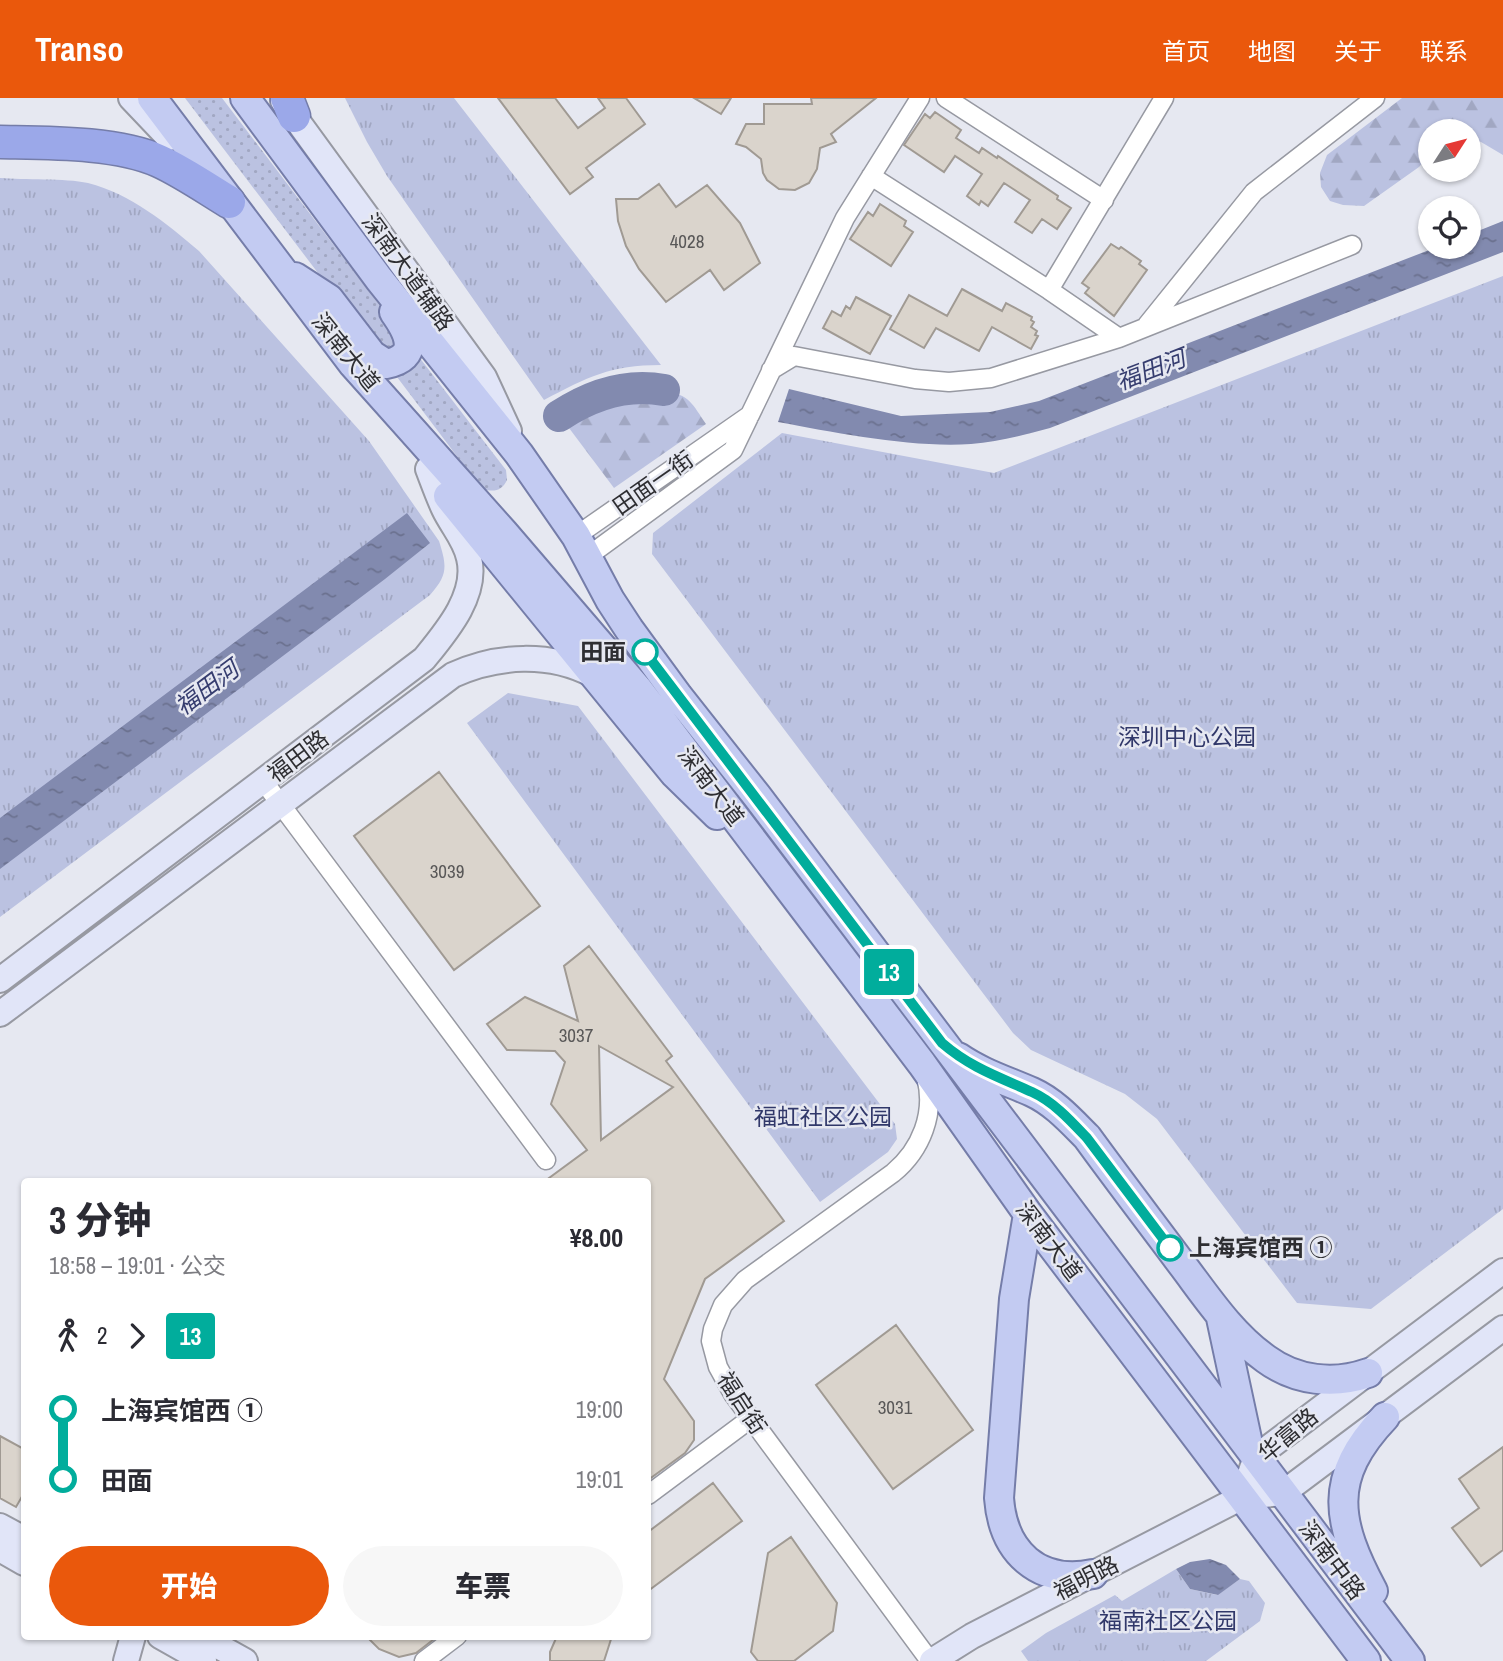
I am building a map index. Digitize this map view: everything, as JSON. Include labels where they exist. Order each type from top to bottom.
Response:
[{"type":"highway","points":[[0,142],[107,148],[140,155],[159,161],[229,202]]},
{"type":"main road","points":[[131,98],[229,202]]},
{"type":"main road","name":"深南大道","points":[[152,98],[353,364],[505,533],[637,688],[922,1064],[1028,1214],[1242,1497]]},
{"type":"main road","name":"深南大道","points":[[245,98],[379,279],[519,454],[582,546],[610,600],[651,660],[757,796],[1256,1457]]},
{"type":"main road","name":"深南大道辅路","points":[[287,104],[484,377],[519,454]]},
{"type":"main road","points":[[281,268],[329,299],[372,355],[386,364],[397,362],[407,354],[409,343],[406,329],[391,306],[379,279]]},
{"type":"main road","points":[[404,422],[428,469],[459,511],[593,675],[695,796],[753,841]]},
{"type":"main road","name":"福田路","points":[[0,980],[424,659],[463,603],[469,584],[469,557],[444,510],[428,469]]},
{"type":"main road","name":"福田路","points":[[0,1014],[453,675],[493,661],[560,661],[593,675]]},
{"type":"main road","points":[[942,1043],[975,1068],[1032,1092],[1071,1121],[1087,1138],[1221,1316],[1266,1360],[1283,1369],[1320,1380],[1345,1379],[1368,1373]]},
{"type":"main road","points":[[1028,1214],[1014,1298],[999,1498],[1000,1519],[1010,1541],[1022,1557],[1035,1567],[1061,1576],[1094,1574]]},
{"type":"main road","name":"华富路","points":[[1503,1271],[1256,1457],[1242,1497],[1283,1493],[1503,1328]]},
{"type":"main road","points":[[1221,1316],[1227,1334],[1240,1416],[1256,1457]]},
{"type":"main road","points":[[1385,1417],[1369,1434],[1352,1466],[1346,1484],[1343,1509],[1344,1524],[1354,1555],[1379,1601],[1390,1636]]},
{"type":"main road","name":"深南中路","points":[[1256,1457],[1410,1661]]},
{"type":"main road","name":"深南中路","points":[[1242,1497],[1366,1661]]},
{"type":"main road","name":"福明路","points":[[931,1661],[972,1636],[1242,1497]]},
{"type":"main road","points":[[0,1526],[21,1537]]},
{"type":"main road","points":[[0,1549],[21,1561]]},
{"type":"main road","points":[[126,1661],[132,1640]]},
{"type":"main road","points":[[167,1640],[204,1661]]},
{"type":"main road","points":[[207,1640],[245,1661]]},
{"type":"street","points":[[750,415],[845,218],[920,98]]},
{"type":"street","points":[[946,98],[1104,200]]},
{"type":"street","points":[[1049,290],[1164,98]]},
{"type":"street","points":[[1144,328],[1254,192],[1375,98]]},
{"type":"street","points":[[871,176],[1119,338]]},
{"type":"street","points":[[771,370],[794,356],[915,379],[949,382],[991,378],[1119,338],[1352,245]]},
{"type":"street","name":"田面一街","points":[[582,546],[750,415]]},
{"type":"street","name":"田面一街","points":[[582,546],[733,450],[750,415]]},
{"type":"street","points":[[264,782],[546,1160]]},
{"type":"street","name":"福启街","points":[[922,1064],[929,1097],[927,1118],[921,1137],[906,1161],[745,1280],[723,1305],[711,1341],[725,1383],[931,1661]]},
{"type":"street","points":[[651,1493],[750,1419]]},
{"type":"street","points":[[424,1661],[452,1640]]},
{"type":"green space","points":[[185,98],[222,98],[399,331],[401,337],[390,352],[375,348]]},
{"type":"green space","points":[[345,98],[454,98],[661,365],[613,370],[544,400],[387,176]]},
{"type":"green space","points":[[1402,98],[1503,98],[1503,155],[1481,142],[1481,119],[1418,119],[1418,168],[1364,206],[1330,201],[1321,187],[1320,173],[1327,155]]},
{"type":"green space","points":[[0,178],[68,180],[104,188],[147,211],[199,251],[369,441],[439,541],[444,557],[444,570],[440,582],[430,595],[0,917]]},
{"type":"green space","name":"深圳中心公园","points":[[1503,276],[1503,1209],[1371,1309],[1297,1303],[1157,1119],[1125,1094],[1031,1050],[1013,1033],[652,554],[653,533],[782,433],[994,473]]},
{"type":"green space","points":[[419,357],[506,470],[507,480],[500,489],[493,491],[481,488],[397,377],[397,373]]},
{"type":"green space","points":[[664,392],[685,398],[706,424],[614,488],[566,424],[614,402]]},
{"type":"green space","name":"福虹社区公园","points":[[508,693],[578,706],[895,1124],[897,1139],[888,1152],[820,1202],[467,723]]},
{"type":"green space","name":"福南社区公园","points":[[1176,1569],[1190,1589],[1217,1595],[1240,1579],[1249,1581],[1265,1603],[1260,1621],[1206,1661],[1028,1661],[1021,1651],[1046,1633],[1115,1595],[1122,1601]]},
{"type":"water","points":[[1503,221],[1503,252],[1050,428],[1021,436],[971,444],[924,444],[874,439],[778,422],[789,389],[901,416],[990,412],[1039,401],[1418,254],[1418,259],[1481,259],[1481,230]]},
{"type":"water","points":[[407,513],[430,543],[0,869],[0,818]]},
{"type":"water","points":[[1210,1559],[1226,1565],[1240,1579],[1218,1595],[1190,1589],[1176,1569],[1190,1562]]},
{"type":"building","points":[[498,98],[555,98],[578,128],[605,108],[598,98],[626,98],[645,124],[586,168],[593,177],[570,194]]},
{"type":"building","points":[[694,98],[731,98],[721,114]]},
{"type":"building","points":[[811,98],[876,98],[831,134],[836,142],[820,148],[817,169],[809,183],[795,190],[779,189],[767,180],[761,159],[746,147],[736,144],[746,124],[764,124],[764,104],[812,104]]},
{"type":"building","points":[[935,112],[961,130],[956,138],[979,153],[982,148],[997,158],[998,156],[1058,196],[1057,199],[1071,208],[1057,229],[1042,219],[1032,233],[1015,222],[1030,200],[1004,183],[988,206],[981,201],[979,205],[967,196],[982,174],[955,156],[944,172],[904,145],[925,114],[930,118]]},
{"type":"building","points":[[659,184],[676,207],[707,185],[740,223],[760,263],[724,290],[710,270],[666,302],[639,269],[626,246],[618,221],[616,199],[638,199]]},
{"type":"building","points":[[880,204],[906,221],[904,226],[913,232],[891,266],[850,239],[868,212],[873,216]]},
{"type":"building","points":[[1111,244],[1119,249],[1121,247],[1141,261],[1139,264],[1147,270],[1114,316],[1085,293],[1089,288],[1082,283]]},
{"type":"building","points":[[962,289],[1002,311],[1006,303],[1032,317],[1034,322],[1031,327],[1037,331],[1035,335],[1038,336],[1031,349],[992,327],[979,351],[936,328],[924,348],[890,329],[909,295],[947,316]]},
{"type":"building","points":[[856,297],[891,316],[870,354],[823,328],[832,311],[841,316],[846,306],[850,309]]},
{"type":"building","points":[[439,772],[540,906],[454,970],[354,836]]},
{"type":"building","points":[[589,946],[672,1056],[666,1061],[784,1221],[705,1279],[664,1379],[694,1421],[694,1440],[685,1453],[651,1478],[651,1178],[549,1178],[587,1150],[551,1104],[565,1062],[555,1051],[507,1050],[487,1024],[525,997],[578,1021],[564,966]],"holes":[[[599,1046],[673,1087],[601,1140]]]},
{"type":"building","points":[[896,1325],[973,1430],[893,1489],[816,1385]]},
{"type":"building","points":[[0,1436],[21,1447],[21,1498],[16,1507],[0,1498]]},
{"type":"building","points":[[1503,1447],[1503,1550],[1481,1566],[1452,1528],[1479,1508],[1459,1479]]},
{"type":"building","points":[[713,1483],[742,1521],[651,1589],[651,1530]]},
{"type":"building","points":[[791,1537],[837,1603],[833,1631],[794,1661],[758,1661],[751,1652],[768,1553]]},
{"type":"building","points":[[370,1640],[433,1640],[416,1653],[399,1657],[379,1649]]},
{"type":"building","points":[[555,1640],[611,1640],[604,1661],[550,1661],[550,1652]]},
{"type":"waterway","name":"福田河","points":[[559,416],[584,402],[609,393],[636,388],[664,390]]},
{"type":"bus line","name":"13","points":[[645,652],[942,1043],[975,1068],[1032,1092],[1071,1121],[1087,1138],[1170,1248]]},
{"type":"place","name":"田面","points":[[645,652]]},
{"type":"place","name":"上海宾馆西 ①","points":[[1170,1248]]}]
